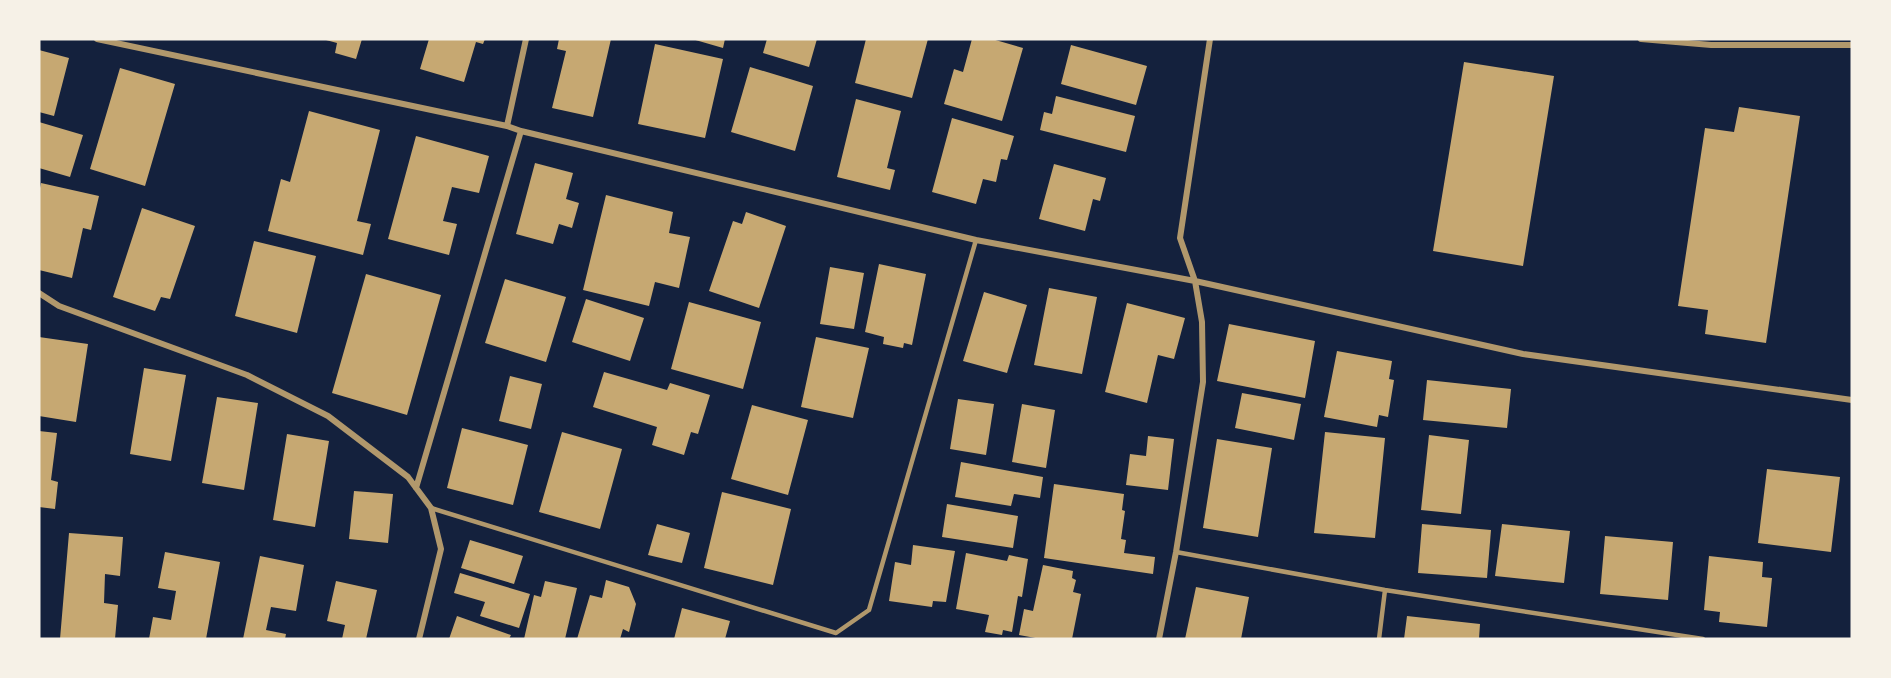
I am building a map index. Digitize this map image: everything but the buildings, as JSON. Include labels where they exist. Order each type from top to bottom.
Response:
[{"type":"street","points":[[98,39],[507,126],[976,240],[1195,281],[1523,354],[1852,400]]},
{"type":"street","points":[[507,126],[526,39]]},
{"type":"street","points":[[1159,639],[1176,552],[1203,382],[1202,322],[1195,281],[1180,238],[1210,39]]},
{"type":"street","points":[[1641,39],[1712,45],[1852,45]]},
{"type":"street","points":[[416,488],[520,131]]},
{"type":"street","points":[[39,293],[59,306],[247,375],[327,416],[408,477],[431,508],[441,549],[419,639]]},
{"type":"lane","points":[[431,508],[836,633],[869,610],[976,240]]},
{"type":"lane","points":[[1176,552],[1385,590],[1703,639]]},
{"type":"lane","points":[[1379,639],[1385,590]]}]
